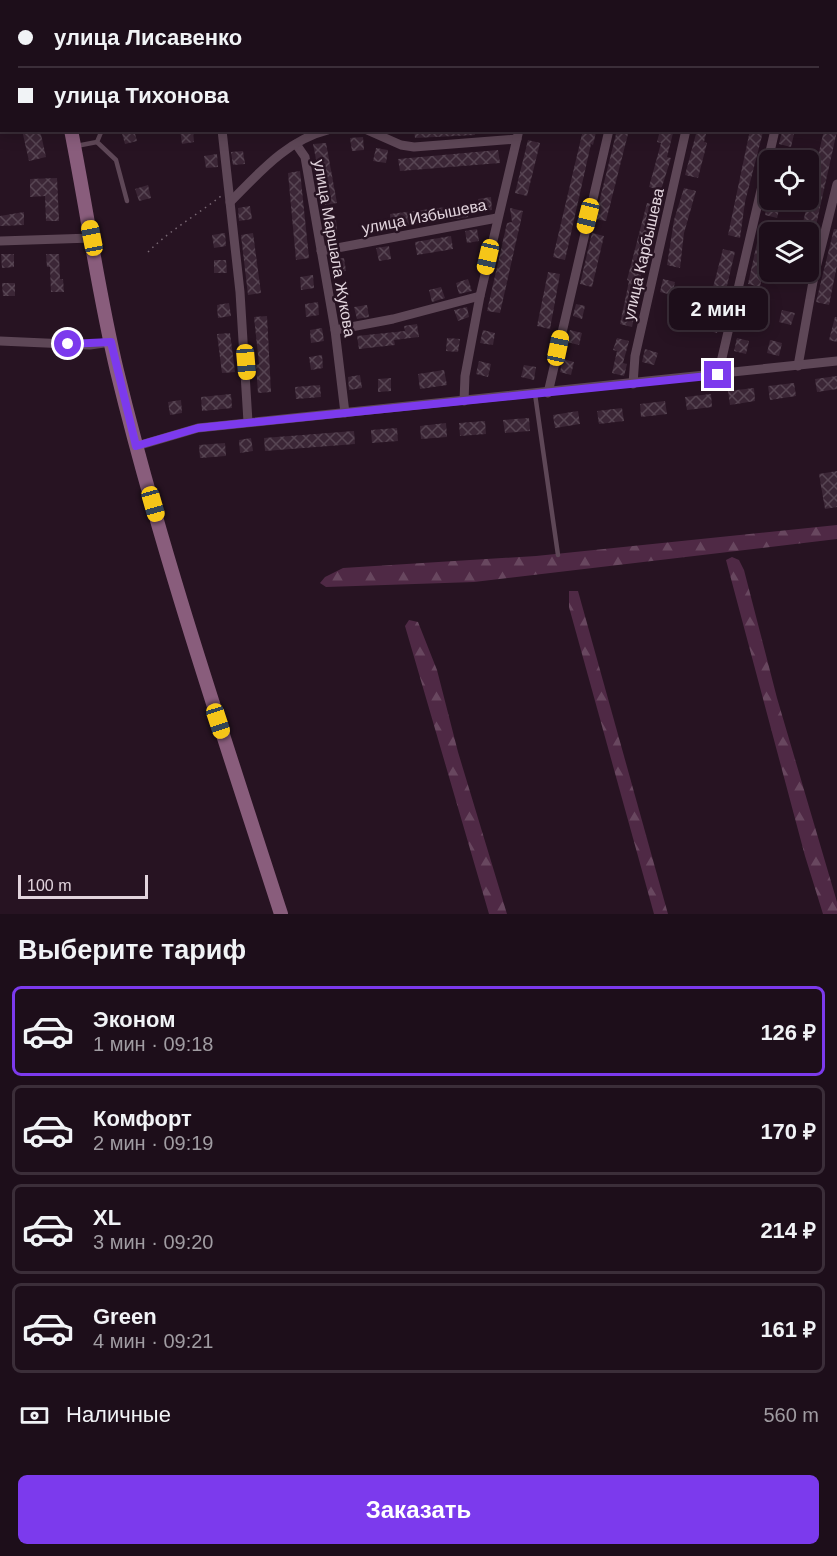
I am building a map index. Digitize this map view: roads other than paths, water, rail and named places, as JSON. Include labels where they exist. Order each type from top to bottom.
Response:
[{"type":"main road","points":[[71,132],[111,342],[136,446],[189,628],[281,914]]},
{"type":"street","points":[[222,132],[248,386],[249,422]]},
{"type":"street","points":[[296,144],[323,132]]},
{"type":"street","name":"улица Избышева","points":[[372,132],[401,145],[414,147],[518,135],[480,296],[465,376],[464,401]]},
{"type":"street","points":[[548,393],[609,132]]},
{"type":"street","name":"улица Карбышева","points":[[633,384],[635,356],[686,132]]},
{"type":"street","points":[[718,375],[775,132]]},
{"type":"street","name":"улица Маршала Жукова","points":[[230,202],[270,162],[296,144],[305,157],[335,330],[345,413]]},
{"type":"street","points":[[798,366],[814,276],[837,184]]},
{"type":"street","name":"улица Избышева","points":[[321,251],[497,218]]},
{"type":"street","points":[[0,241],[92,238]]},
{"type":"street","points":[[335,330],[393,319],[480,296]]},
{"type":"street","points":[[0,335],[0,341],[90,345],[111,342]]},
{"type":"street","points":[[136,446],[181,431],[249,422],[548,393],[837,361]]},
{"type":"lane","points":[[97,142],[101,132]]},
{"type":"lane","points":[[74,146],[97,142]]},
{"type":"lane","points":[[97,142],[116,160],[127,201]]},
{"type":"lane","points":[[535,394],[558,555]]}]
